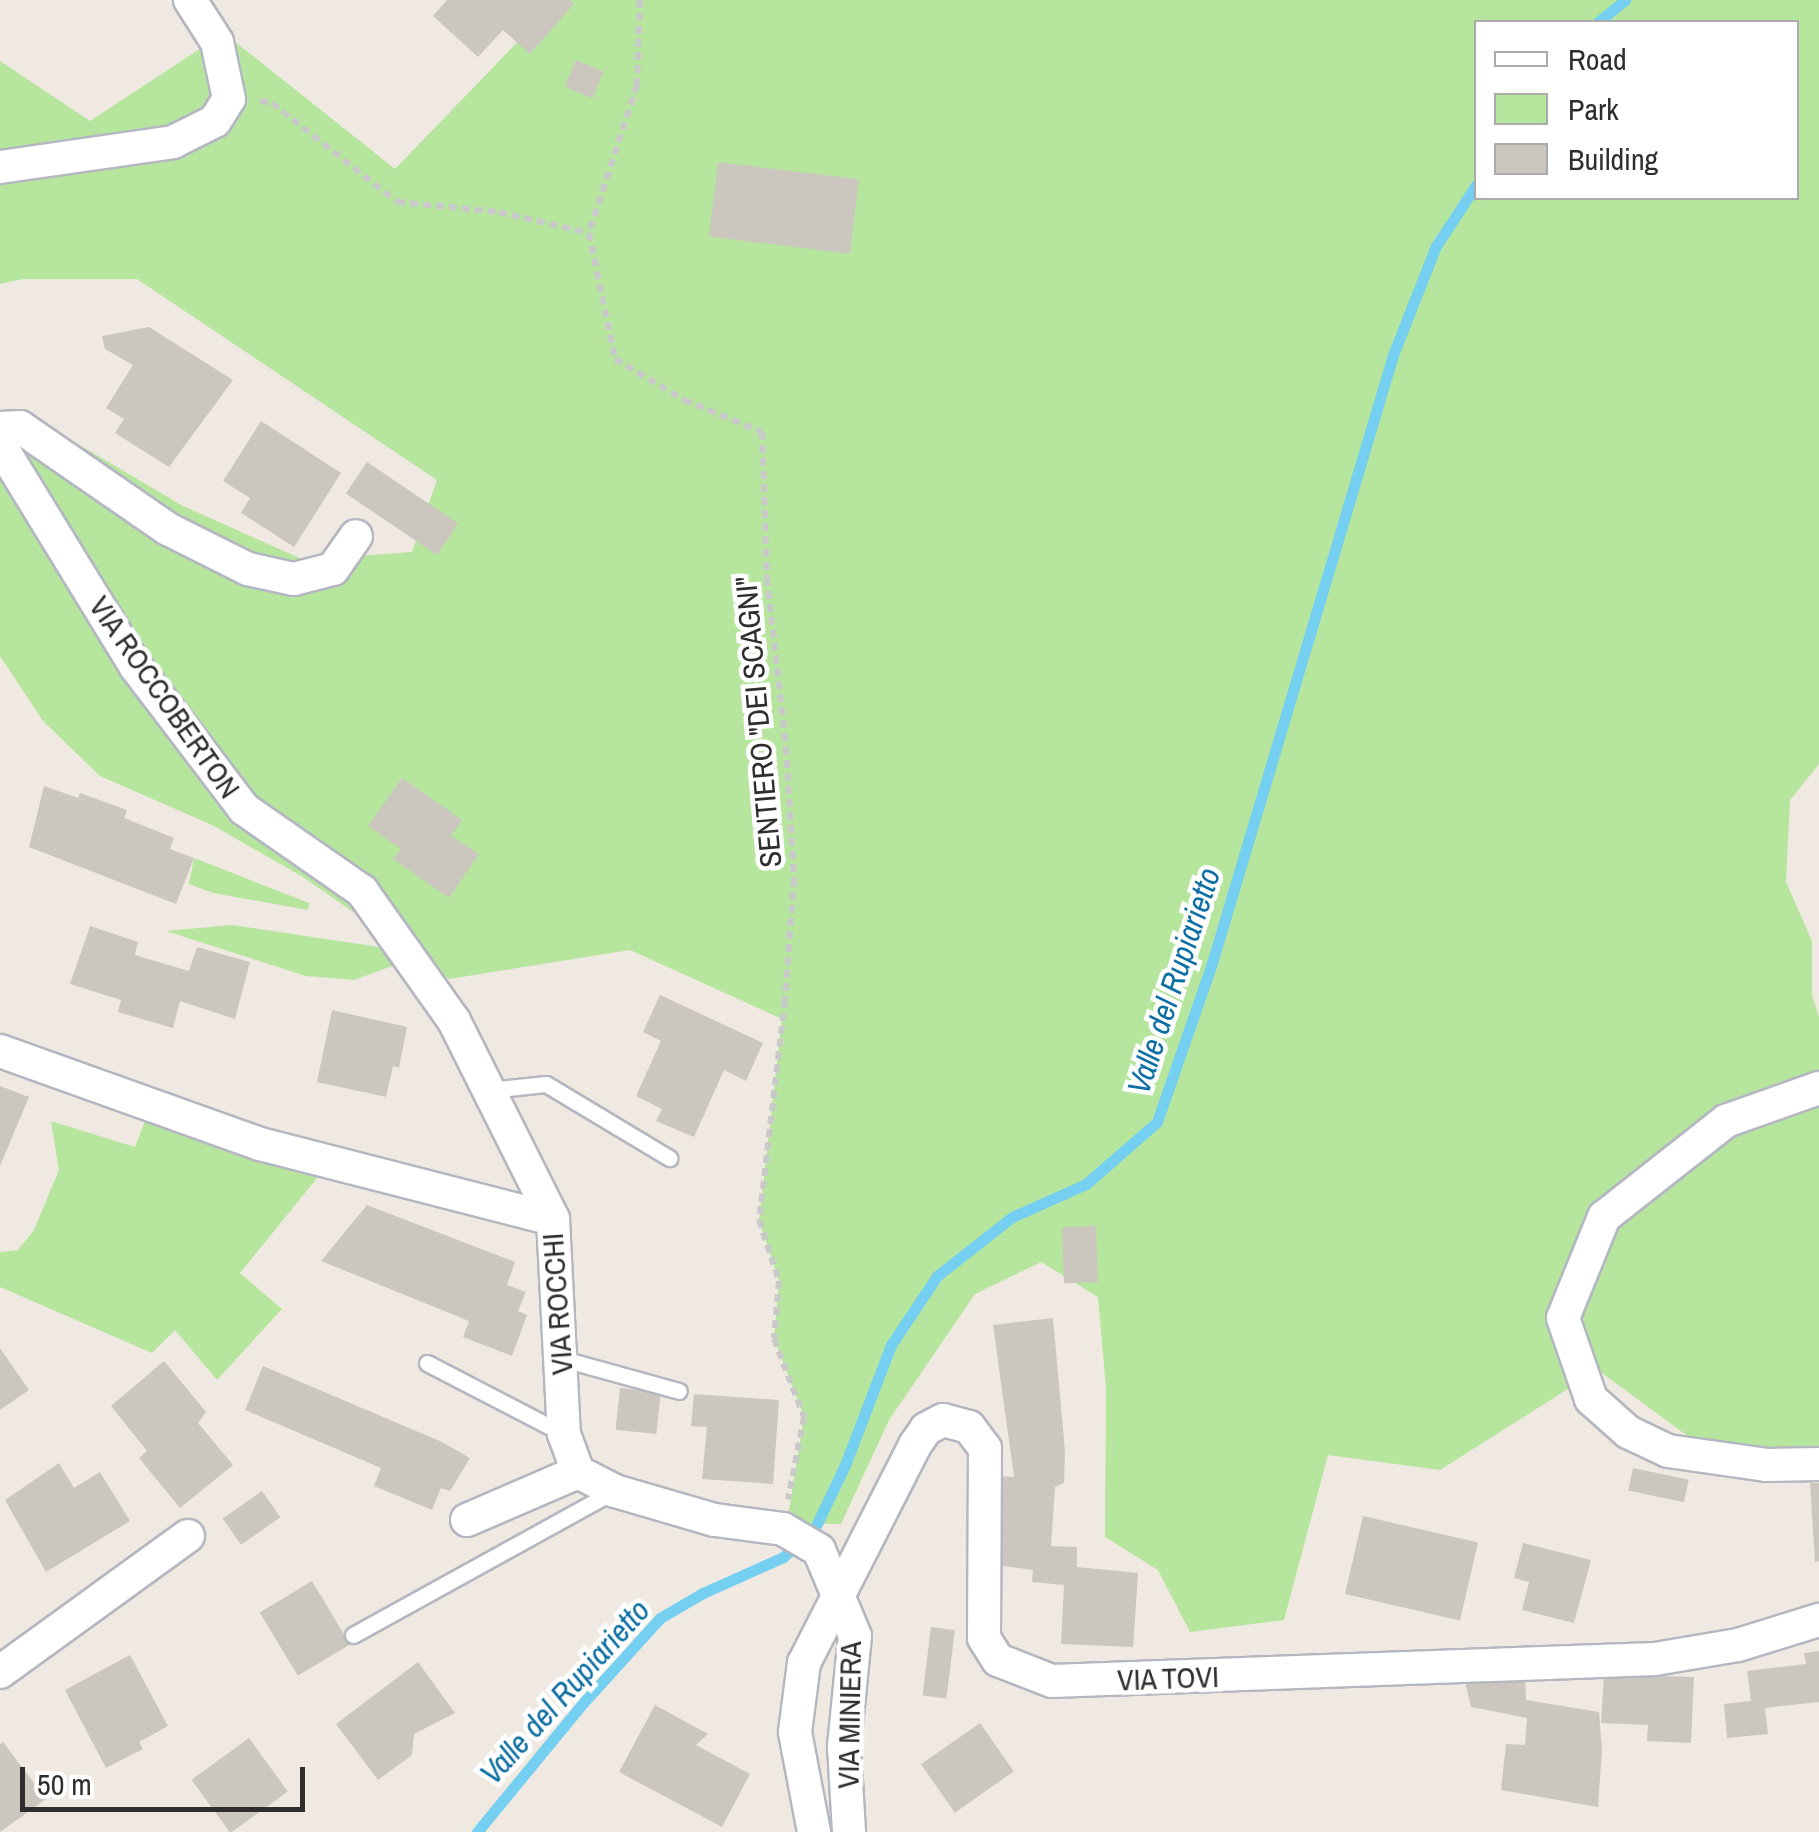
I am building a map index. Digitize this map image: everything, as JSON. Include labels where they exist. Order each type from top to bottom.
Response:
[{"type":"street","points":[[0,166],[173,142],[215,121],[229,99],[217,42],[190,0]]},
{"type":"street","points":[[0,428],[20,428],[168,529],[248,568],[294,579],[334,569],[356,536]]},
{"type":"street","name":"VIA ROCCOBERTON","points":[[0,444],[136,667],[244,810],[362,891],[454,1020],[553,1219]]},
{"type":"street","name":"VIA ROCCHI","points":[[0,1051],[260,1144],[553,1219],[564,1434],[578,1472]]},
{"type":"street","points":[[1819,1088],[1726,1120],[1604,1216],[1563,1318],[1591,1399],[1628,1432],[1668,1451],[1766,1465],[1819,1464]]},
{"type":"street","name":"VIA TOVI","points":[[838,1602],[915,1444],[926,1429],[943,1420],[969,1427],[985,1448],[984,1638],[998,1660],[1052,1681],[1655,1659],[1738,1645],[1819,1620]]},
{"type":"street","points":[[467,1520],[578,1472],[615,1491],[715,1520],[786,1531],[819,1550],[838,1602],[804,1664],[796,1696],[795,1732],[814,1832]]},
{"type":"street","points":[[0,1672],[188,1536]]},
{"type":"street","name":"VIA MINIERA","points":[[838,1602],[855,1636],[844,1746],[849,1832]]},
{"type":"lane","points":[[489,1090],[546,1084],[669,1158]]},
{"type":"lane","points":[[563,1359],[679,1391]]},
{"type":"lane","points":[[427,1363],[564,1434]]},
{"type":"lane","points":[[353,1635],[615,1491]]},
{"type":"path","name":"SENTIERO \"DEI SCAGNI\"","points":[[640,0],[637,85],[589,233],[614,359],[684,400],[762,432],[767,578],[786,748],[794,879],[785,1000],[759,1220],[779,1281],[774,1340],[804,1417],[786,1531]]},
{"type":"path","points":[[229,99],[272,102],[397,202],[499,212],[589,233]]},
{"type":"green space","points":[[558,0],[1819,0],[1819,764],[1790,800],[1786,882],[1812,941],[1812,995],[1819,1017],[1819,1471],[1731,1468],[1598,1370],[1440,1470],[1328,1455],[1284,1620],[1190,1632],[1158,1570],[1105,1537],[1106,1388],[1098,1297],[1041,1262],[975,1294],[889,1420],[841,1524],[787,1523],[804,1417],[774,1339],[779,1281],[759,1220],[782,1019],[630,950],[449,979],[303,877],[212,825],[100,776],[43,721],[0,656],[0,428],[49,427],[183,506],[304,560],[412,552],[437,480],[137,279],[23,279],[0,284],[0,61],[90,121],[224,33],[395,169]]},
{"type":"green space","points":[[194,858],[309,903],[308,910],[213,893],[189,884]]},
{"type":"green space","points":[[232,925],[379,947],[395,965],[354,980],[306,976],[166,931]]},
{"type":"green space","points":[[151,1105],[330,1162],[240,1273],[282,1309],[217,1380],[175,1330],[152,1353],[0,1287],[0,1252],[18,1250],[34,1230],[59,1170],[51,1121],[135,1147]]},
{"type":"building","points":[[447,0],[569,0],[574,4],[530,54],[503,30],[478,57],[433,16]]},
{"type":"building","points":[[576,60],[604,72],[592,98],[565,87]]},
{"type":"building","points":[[718,162],[859,179],[850,254],[709,236]]},
{"type":"building","points":[[149,327],[233,380],[169,467],[115,433],[124,419],[106,408],[133,365],[105,349],[102,336]]},
{"type":"building","points":[[261,421],[341,473],[294,547],[241,513],[250,498],[223,481]]},
{"type":"building","points":[[367,462],[458,524],[437,555],[346,494]]},
{"type":"building","points":[[402,778],[462,820],[451,836],[479,854],[449,898],[393,859],[401,849],[368,826]]},
{"type":"building","points":[[44,786],[78,798],[80,793],[127,810],[124,818],[174,838],[170,849],[194,858],[176,904],[29,847]]},
{"type":"building","points":[[90,926],[138,942],[135,955],[189,971],[197,947],[250,962],[235,1019],[180,1001],[173,1028],[118,1012],[121,1000],[70,984]]},
{"type":"building","points":[[660,995],[763,1043],[746,1081],[724,1070],[694,1137],[656,1121],[662,1109],[636,1096],[661,1041],[643,1032]]},
{"type":"building","points":[[332,1010],[407,1027],[399,1068],[393,1066],[386,1097],[317,1082]]},
{"type":"building","points":[[0,1086],[29,1097],[0,1166]]},
{"type":"building","points":[[367,1205],[515,1262],[507,1285],[526,1292],[518,1311],[527,1315],[512,1356],[463,1337],[469,1321],[321,1261]]},
{"type":"building","points":[[1096,1226],[1098,1282],[1064,1283],[1062,1227]]},
{"type":"building","points":[[1053,1318],[1065,1451],[1064,1483],[1055,1487],[1051,1546],[1077,1547],[1077,1567],[1138,1573],[1133,1647],[1061,1644],[1064,1585],[1032,1582],[1033,1570],[996,1565],[1000,1476],[1014,1477],[993,1325]]},
{"type":"building","points":[[0,1348],[29,1390],[0,1410]]},
{"type":"building","points":[[164,1361],[206,1412],[198,1423],[233,1465],[180,1508],[139,1458],[147,1451],[111,1406]]},
{"type":"building","points":[[263,1366],[442,1442],[470,1458],[450,1491],[441,1488],[432,1510],[374,1486],[381,1468],[245,1410]]},
{"type":"building","points":[[620,1388],[661,1392],[656,1434],[616,1430]]},
{"type":"building","points":[[694,1394],[779,1400],[773,1484],[702,1479],[707,1427],[691,1426]]},
{"type":"building","points":[[59,1463],[74,1488],[100,1472],[130,1521],[46,1572],[5,1500]]},
{"type":"building","points":[[1633,1468],[1689,1480],[1684,1502],[1628,1490]]},
{"type":"building","points":[[1810,1483],[1819,1483],[1819,1561],[1815,1562]]},
{"type":"building","points":[[262,1491],[280,1517],[241,1545],[223,1519]]},
{"type":"building","points":[[1363,1516],[1478,1543],[1460,1620],[1345,1594]]},
{"type":"building","points":[[1523,1543],[1591,1560],[1574,1623],[1522,1610],[1529,1582],[1514,1578]]},
{"type":"building","points":[[312,1581],[350,1644],[298,1676],[260,1612]]},
{"type":"building","points":[[931,1627],[955,1630],[946,1698],[923,1695]]},
{"type":"building","points":[[1819,1651],[1819,1702],[1765,1708],[1768,1734],[1727,1738],[1724,1704],[1751,1701],[1747,1671],[1806,1664],[1804,1653]]},
{"type":"building","points":[[130,1655],[168,1726],[139,1742],[143,1749],[106,1768],[65,1690]]},
{"type":"building","points":[[418,1662],[455,1713],[414,1734],[412,1755],[378,1780],[336,1724]]},
{"type":"building","points":[[1604,1674],[1694,1677],[1691,1743],[1647,1741],[1648,1725],[1601,1723]]},
{"type":"building","points":[[1525,1675],[1526,1700],[1599,1712],[1602,1750],[1598,1807],[1501,1790],[1506,1744],[1525,1745],[1527,1718],[1471,1707],[1465,1681]]},
{"type":"building","points":[[655,1705],[708,1734],[696,1745],[750,1774],[722,1827],[619,1772]]},
{"type":"building","points":[[980,1723],[1014,1771],[955,1813],[921,1764]]},
{"type":"building","points":[[249,1738],[288,1791],[230,1832],[192,1780]]},
{"type":"building","points":[[3,1742],[46,1799],[0,1832],[0,1744]]},
{"type":"waterway","name":"Valle del Rupiarietto","points":[[1600,20],[1625,0]]},
{"type":"waterway","name":"Valle del Rupiarietto","points":[[477,1832],[583,1703],[660,1618],[703,1593],[783,1557],[814,1530],[845,1465],[891,1345],[937,1276],[1012,1217],[1086,1184],[1157,1122],[1212,963],[1393,355],[1436,246],[1474,188]]}]
